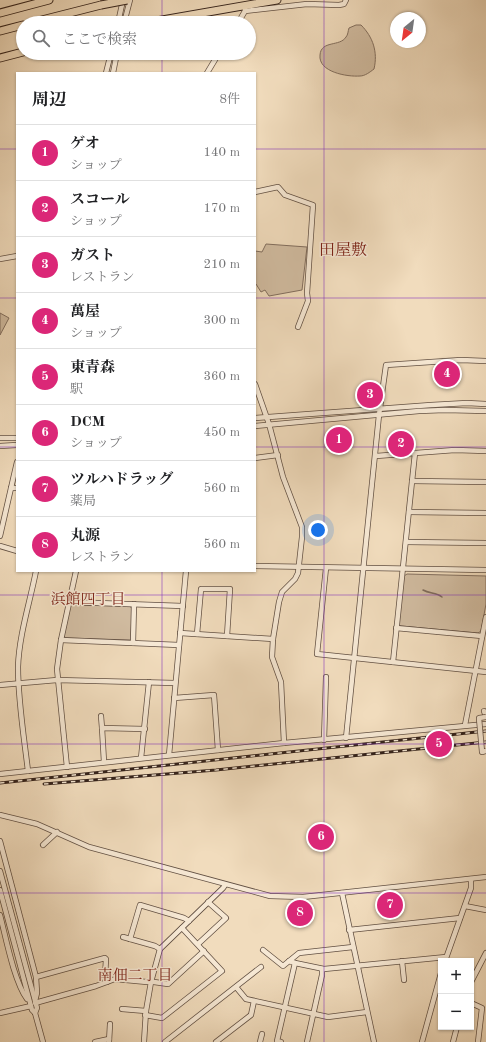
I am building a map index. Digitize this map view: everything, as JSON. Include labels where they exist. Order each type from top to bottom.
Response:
[{"type":"highway","points":[[0,13],[49,0]]},
{"type":"highway","points":[[58,16],[128,0]]},
{"type":"highway","points":[[192,16],[245,8],[277,0]]},
{"type":"highway","points":[[0,31],[16,27]]},
{"type":"highway","points":[[0,58],[16,54]]},
{"type":"street","points":[[120,16],[123,0]]},
{"type":"street","points":[[125,16],[128,0]]},
{"type":"street","points":[[241,16],[245,8],[307,4],[339,5],[344,4],[346,0]]},
{"type":"street","points":[[106,72],[109,60]]},
{"type":"street","points":[[113,72],[116,60]]},
{"type":"street","points":[[208,72],[215,60]]},
{"type":"street","points":[[256,192],[278,188],[285,195],[313,205],[307,292],[308,301],[298,327]]},
{"type":"street","points":[[0,259],[16,256]]},
{"type":"street","points":[[346,738],[379,415],[386,365],[461,360],[486,361]]},
{"type":"street","points":[[256,387],[269,424],[283,477],[302,527],[298,573],[295,579],[282,592],[273,639],[272,657],[281,682],[284,743]]},
{"type":"street","points":[[256,418],[453,404],[486,404]]},
{"type":"street","points":[[256,426],[445,410],[486,411]]},
{"type":"street","points":[[0,438],[16,438]]},
{"type":"street","points":[[0,446],[16,445]]},
{"type":"street","points":[[376,456],[455,450],[486,451]]},
{"type":"street","points":[[393,662],[415,453]]},
{"type":"street","points":[[256,458],[278,455]]},
{"type":"street","points":[[0,536],[16,466]]},
{"type":"street","points":[[412,481],[486,482]]},
{"type":"street","points":[[11,488],[16,488]]},
{"type":"street","points":[[409,512],[486,514]]},
{"type":"street","points":[[406,542],[486,543]]},
{"type":"street","points":[[0,546],[16,551]]},
{"type":"street","points":[[256,566],[298,568],[486,570]]},
{"type":"street","points":[[326,568],[317,654],[486,672]]},
{"type":"street","points":[[28,771],[18,683],[20,647],[36,572]]},
{"type":"street","points":[[67,767],[57,680],[57,660],[60,640],[76,572]]},
{"type":"street","points":[[169,755],[186,572]]},
{"type":"street","points":[[197,634],[201,588],[230,589],[227,636]]},
{"type":"street","points":[[69,602],[183,606]]},
{"type":"street","points":[[133,643],[134,604]]},
{"type":"street","points":[[465,725],[486,617]]},
{"type":"street","points":[[396,628],[482,636]]},
{"type":"street","points":[[180,633],[273,639]]},
{"type":"street","points":[[60,640],[179,645]]},
{"type":"street","points":[[324,740],[326,677]]},
{"type":"street","points":[[0,685],[57,680],[175,683]]},
{"type":"street","points":[[141,758],[149,682]]},
{"type":"street","points":[[174,698],[214,695],[218,750]]},
{"type":"street","points":[[485,714],[479,718],[482,752],[486,752]]},
{"type":"street","points":[[101,716],[104,762]]},
{"type":"street","points":[[0,774],[284,743],[486,724]]},
{"type":"street","points":[[102,728],[145,729]]},
{"type":"street","points":[[0,815],[33,823],[89,847],[225,885],[273,896],[303,897],[486,877]]},
{"type":"street","points":[[43,845],[56,832]]},
{"type":"street","points":[[0,841],[36,977],[37,994],[32,1010],[35,1013],[42,1042]]},
{"type":"street","points":[[0,871],[33,1003]]},
{"type":"street","points":[[446,958],[471,888],[472,879]]},
{"type":"street","points":[[144,1042],[145,1013],[150,982],[160,949],[224,888],[225,885]]},
{"type":"street","points":[[0,890],[26,976]]},
{"type":"street","points":[[342,893],[374,1042]]},
{"type":"street","points":[[198,944],[226,918],[208,902]]},
{"type":"street","points":[[130,939],[140,905],[184,918],[189,921]]},
{"type":"street","points":[[465,906],[486,910]]},
{"type":"street","points":[[0,915],[23,992],[33,1003]]},
{"type":"street","points":[[349,930],[460,918]]},
{"type":"street","points":[[122,1009],[162,1018],[222,971],[182,928]]},
{"type":"street","points":[[123,937],[155,946],[160,949]]},
{"type":"street","points":[[263,950],[282,966],[299,953],[353,947]]},
{"type":"street","points":[[0,1014],[118,978],[168,984],[204,951]]},
{"type":"street","points":[[474,976],[486,953]]},
{"type":"street","points":[[36,977],[105,958],[105,977],[107,982]]},
{"type":"street","points":[[289,961],[322,969],[402,961],[438,959]]},
{"type":"street","points":[[402,961],[404,980]]},
{"type":"street","points":[[281,1042],[277,1040],[295,963]]},
{"type":"street","points":[[165,1042],[261,967]]},
{"type":"street","points":[[307,1042],[314,1014],[322,969]]},
{"type":"street","points":[[422,1042],[438,984]]},
{"type":"street","points":[[236,987],[245,998],[314,1014],[330,1017],[367,1012]]},
{"type":"street","points":[[216,1042],[251,1015],[254,1001]]},
{"type":"street","points":[[474,1004],[482,1008],[478,1042]]},
{"type":"street","points":[[95,1042],[109,1040],[110,1024]]},
{"type":"street","points":[[453,1042],[456,1030]]},
{"type":"street","points":[[260,1042],[262,1034]]},
{"type":"shaded area","points":[[356,25],[361,25],[369,35],[374,45],[374,69],[364,75],[348,76],[328,69],[321,61],[321,50],[327,45],[343,40],[347,35],[349,28]]},
{"type":"shaded area","points":[[266,244],[307,247],[302,290],[269,296],[265,290],[261,292],[256,284],[256,251],[262,252]]},
{"type":"shaded area","points":[[0,313],[9,318],[0,335]]},
{"type":"shaded area","points":[[407,574],[486,576],[486,604],[481,631],[478,633],[401,626],[398,624],[404,576]]},
{"type":"shaded area","points":[[70,606],[130,606],[132,609],[131,639],[66,638],[64,636]]},
{"type":"waterway","points":[[423,590],[442,597]]},
{"type":"railway","points":[[0,783],[486,731]]},
{"type":"railway","points":[[44,784],[216,770],[486,742]]},
{"type":"place","name":"萬屋","points":[[447,374]]},
{"type":"place","name":"ガスト","points":[[370,395]]},
{"type":"place","name":"ゲオ","points":[[339,440]]},
{"type":"place","name":"スコール","points":[[401,444]]},
{"type":"place","name":"東青森","points":[[439,744]]},
{"type":"place","name":"DCM","points":[[321,837]]},
{"type":"place","name":"ツルハドラッグ","points":[[390,905]]},
{"type":"place","name":"丸源","points":[[300,913]]},
{"type":"district","name":"田屋敷","points":[[343,249]]},
{"type":"district","name":"浜館四丁目","points":[[88,599]]},
{"type":"district","name":"南佃二丁目","points":[[135,975]]}]
